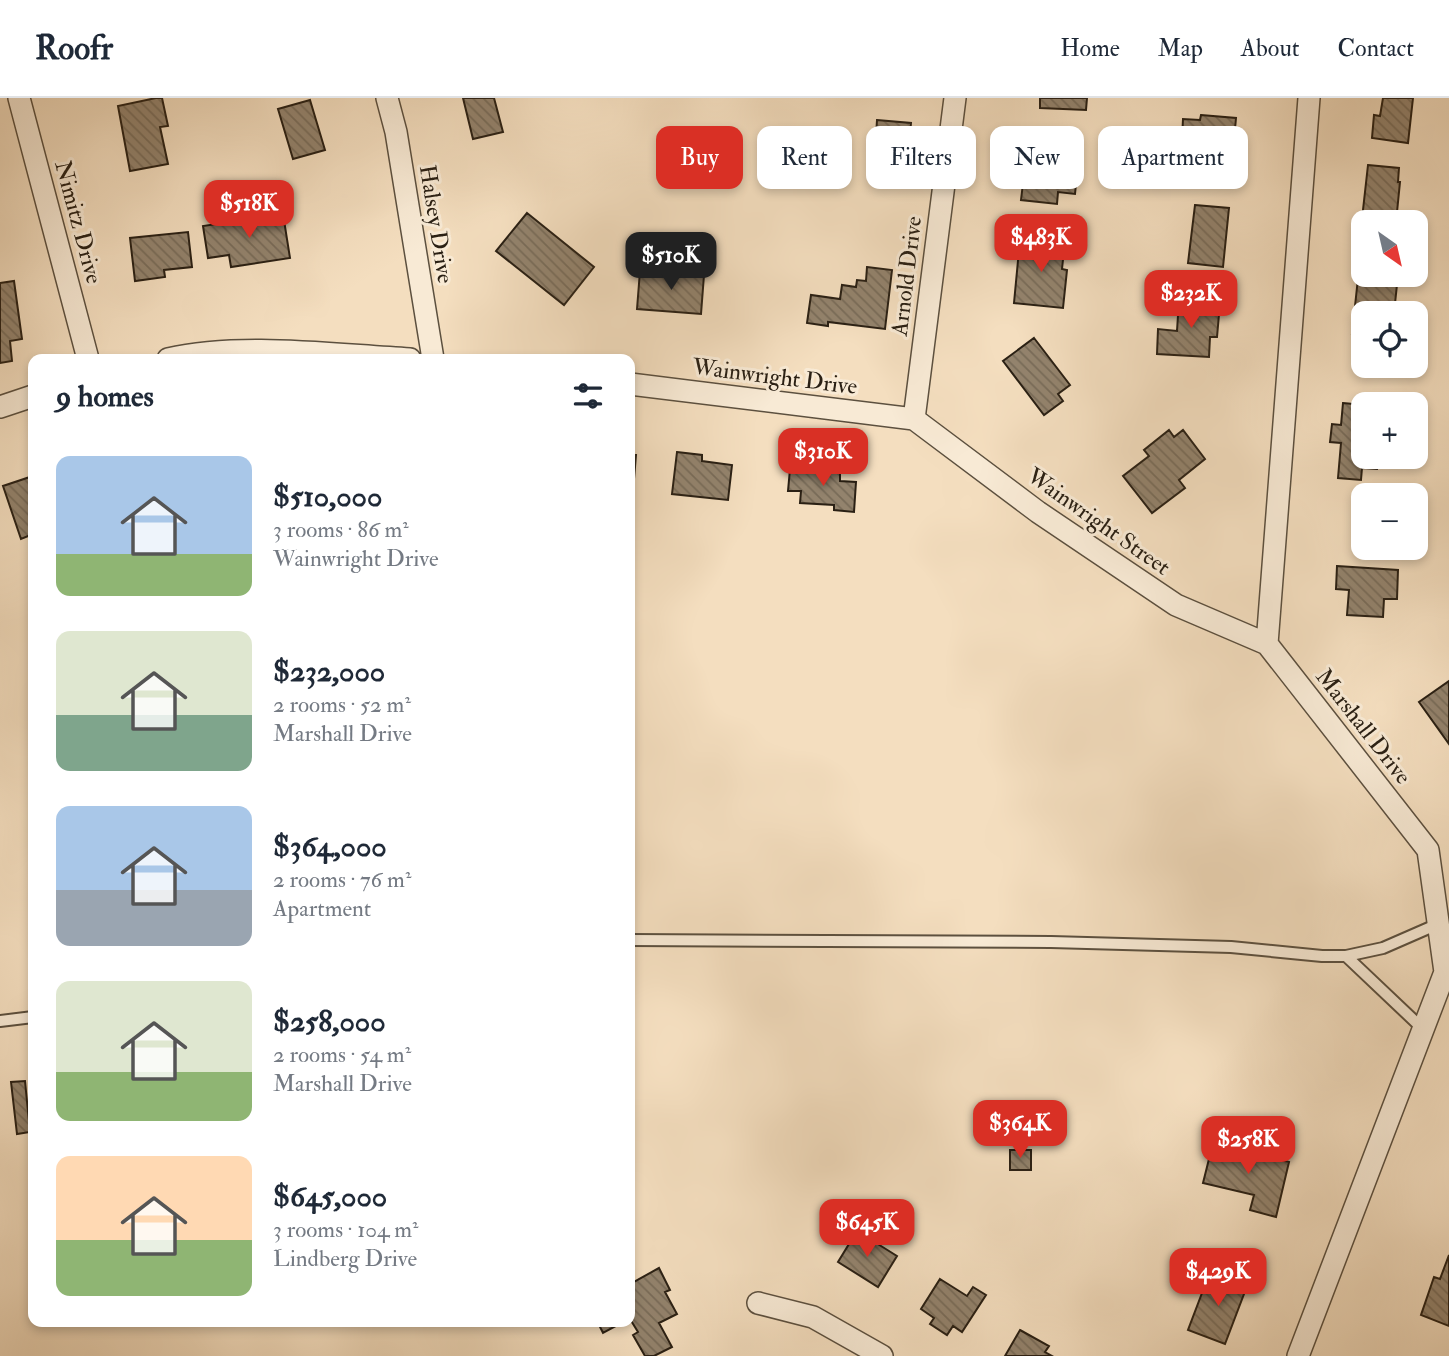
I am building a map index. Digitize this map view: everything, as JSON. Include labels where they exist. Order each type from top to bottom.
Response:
[{"type":"street","name":"Nimitz Drive","points":[[19,98],[87,354]]},
{"type":"street","name":"Halsey Drive","points":[[387,98],[396,132],[432,354]]},
{"type":"street","name":"Arnold Drive","points":[[914,419],[955,98]]},
{"type":"street","points":[[1267,644],[1309,98]]},
{"type":"street","points":[[189,354],[252,351],[311,354]]},
{"type":"street","name":"Wainwright Drive","points":[[635,385],[914,419]]},
{"type":"street","points":[[0,407],[28,398]]},
{"type":"street","name":"Wainwright Street","points":[[914,419],[1038,513],[1176,605],[1267,644]]},
{"type":"street","name":"Marshall Drive","points":[[1267,644],[1428,850],[1445,972],[1298,1356]]},
{"type":"street","points":[[758,1303],[813,1318],[882,1356]]},
{"type":"lane","points":[[635,940],[1063,943],[1231,947],[1346,956],[1383,948],[1438,924]]},
{"type":"lane","points":[[1346,956],[1423,1030]]},
{"type":"lane","points":[[0,1021],[28,1018]]},
{"type":"building","points":[[162,98],[168,126],[160,127],[168,164],[130,171],[118,106]]},
{"type":"building","points":[[463,98],[494,98],[503,132],[473,139]]},
{"type":"building","points":[[1040,98],[1087,98],[1086,110],[1040,108]]},
{"type":"building","points":[[1383,98],[1413,98],[1408,143],[1372,138],[1374,115],[1380,116]]},
{"type":"building","points":[[310,100],[325,150],[293,159],[278,109]]},
{"type":"building","points":[[1201,115],[1236,118],[1235,126],[1183,126],[1183,119],[1200,120]]},
{"type":"building","points":[[877,120],[911,123],[911,126],[877,126]]},
{"type":"building","points":[[1368,165],[1399,168],[1397,210],[1363,210]]},
{"type":"building","points":[[1022,189],[1076,189],[1075,194],[1058,192],[1057,204],[1021,200]]},
{"type":"building","points":[[1195,205],[1229,208],[1223,267],[1188,263]]},
{"type":"building","points":[[527,213],[594,267],[564,305],[496,251]]},
{"type":"building","points":[[283,214],[290,258],[231,267],[229,255],[208,258],[203,226]]},
{"type":"building","points":[[188,232],[192,267],[164,270],[165,277],[135,281],[130,238]]},
{"type":"building","points":[[1027,237],[1065,241],[1062,269],[1067,270],[1063,308],[1014,303],[1019,250],[1025,251]]},
{"type":"building","points":[[867,267],[892,270],[885,329],[828,322],[828,326],[807,323],[811,295],[840,299],[842,285],[856,287],[857,280],[866,281]]},
{"type":"building","points":[[640,271],[704,275],[701,314],[637,309]]},
{"type":"building","points":[[14,281],[22,339],[10,341],[12,361],[0,363],[0,283]]},
{"type":"building","points":[[1357,287],[1397,287],[1395,301],[1356,301]]},
{"type":"building","points":[[1179,300],[1220,303],[1217,337],[1210,337],[1209,357],[1157,354],[1158,329],[1177,331]]},
{"type":"building","points":[[1034,338],[1070,385],[1058,394],[1063,401],[1044,415],[1003,361]]},
{"type":"building","points":[[1343,403],[1351,404],[1351,469],[1362,469],[1361,480],[1338,478],[1341,443],[1330,442],[1332,424],[1341,425]]},
{"type":"building","points":[[1169,430],[1174,437],[1183,430],[1205,459],[1179,480],[1185,488],[1152,513],[1123,476],[1149,456],[1144,450]]},
{"type":"building","points":[[677,452],[702,455],[702,461],[732,465],[728,500],[672,494]]},
{"type":"building","points":[[815,464],[825,464],[824,471],[840,473],[840,481],[856,482],[854,512],[834,510],[834,505],[800,503],[801,491],[788,491],[790,469],[815,471]]},
{"type":"building","points":[[28,478],[28,536],[21,539],[3,486]]},
{"type":"building","points":[[1337,566],[1398,570],[1397,599],[1384,599],[1383,617],[1347,615],[1349,590],[1336,589]]},
{"type":"building","points":[[1449,681],[1449,744],[1419,702]]},
{"type":"building","points":[[25,1081],[28,1132],[17,1134],[11,1082]]},
{"type":"building","points":[[1213,1143],[1289,1162],[1276,1217],[1250,1210],[1254,1195],[1203,1183]]},
{"type":"building","points":[[1010,1150],[1031,1150],[1031,1170],[1010,1170]]},
{"type":"building","points":[[857,1231],[897,1256],[878,1287],[838,1262]]},
{"type":"building","points":[[1449,1255],[1449,1326],[1421,1315],[1434,1277],[1440,1279]]},
{"type":"building","points":[[659,1268],[670,1290],[665,1292],[677,1314],[659,1323],[672,1347],[654,1356],[645,1356],[633,1335],[638,1332],[635,1327],[635,1281]]},
{"type":"building","points":[[1210,1272],[1247,1286],[1225,1344],[1188,1330]]},
{"type":"building","points":[[940,1279],[967,1296],[973,1287],[986,1295],[962,1332],[953,1326],[947,1335],[930,1324],[934,1318],[921,1309]]},
{"type":"building","points":[[600,1327],[614,1327],[603,1333]]},
{"type":"building","points":[[1020,1330],[1049,1346],[1045,1352],[1052,1356],[1005,1356]]}]
